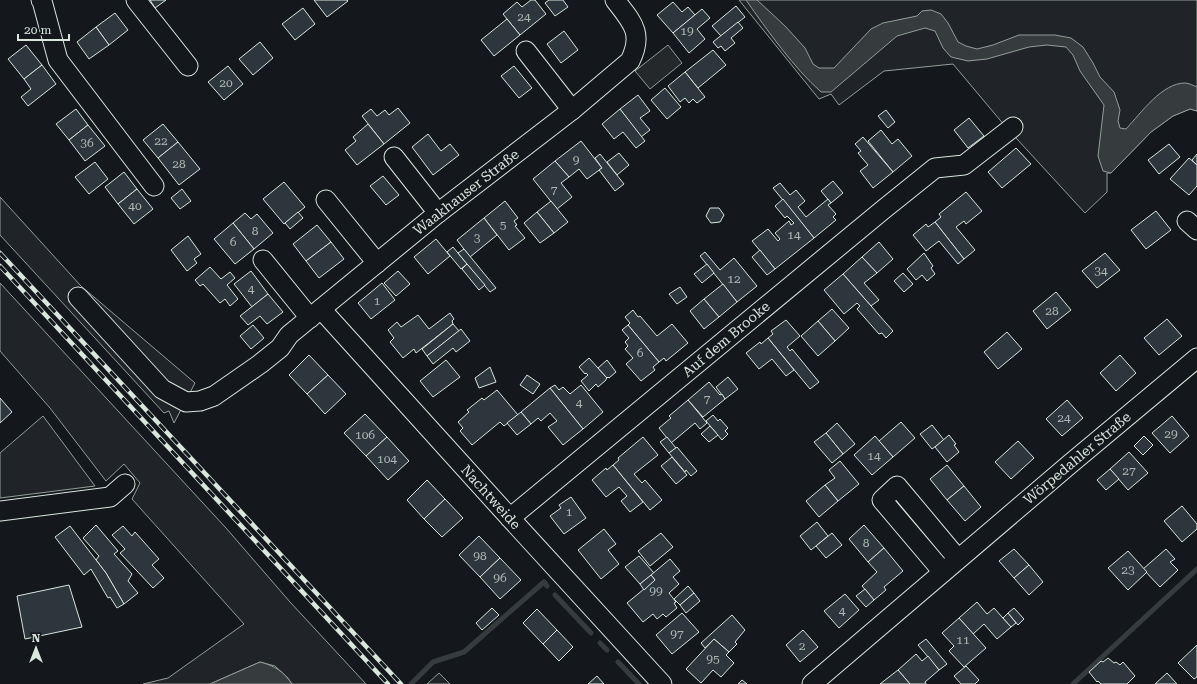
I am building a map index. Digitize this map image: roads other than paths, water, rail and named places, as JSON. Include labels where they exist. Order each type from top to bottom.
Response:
[{"type":"street","points":[[42,0],[58,60],[154,186]]},
{"type":"street","points":[[136,0],[188,66]]},
{"type":"street","name":"Waakhauser Straße","points":[[78,298],[162,389],[186,402],[200,401],[214,396],[280,348],[289,335],[438,213],[572,110],[630,61],[635,50],[637,38],[634,26],[615,0]]},
{"type":"street","points":[[526,51],[572,110]]},
{"type":"street","name":"Auf dem Brooke","points":[[510,518],[884,209],[936,168],[964,165],[1013,127]]},
{"type":"street","points":[[394,157],[438,213]]},
{"type":"street","points":[[326,200],[377,263]]},
{"type":"street","name":"Nachtweide","points":[[263,260],[316,313],[510,518],[662,684]]},
{"type":"street","name":"Wörpedahler Straße","points":[[812,684],[1197,358]]},
{"type":"street","points":[[0,511],[110,497],[125,484]]},
{"type":"street","points":[[943,572],[882,500],[897,486],[958,559]]},
{"type":"waterway","points":[[1073,684],[1197,569]]},
{"type":"waterway","points":[[411,684],[433,662],[464,652],[544,582],[547,586]]},
{"type":"waterway","points":[[555,595],[591,633]]},
{"type":"waterway","points":[[600,643],[607,650]]},
{"type":"waterway","points":[[618,662],[639,684]]},
{"type":"railway","points":[[0,253],[401,684]]},
{"type":"railway","points":[[0,266],[388,684]]}]
